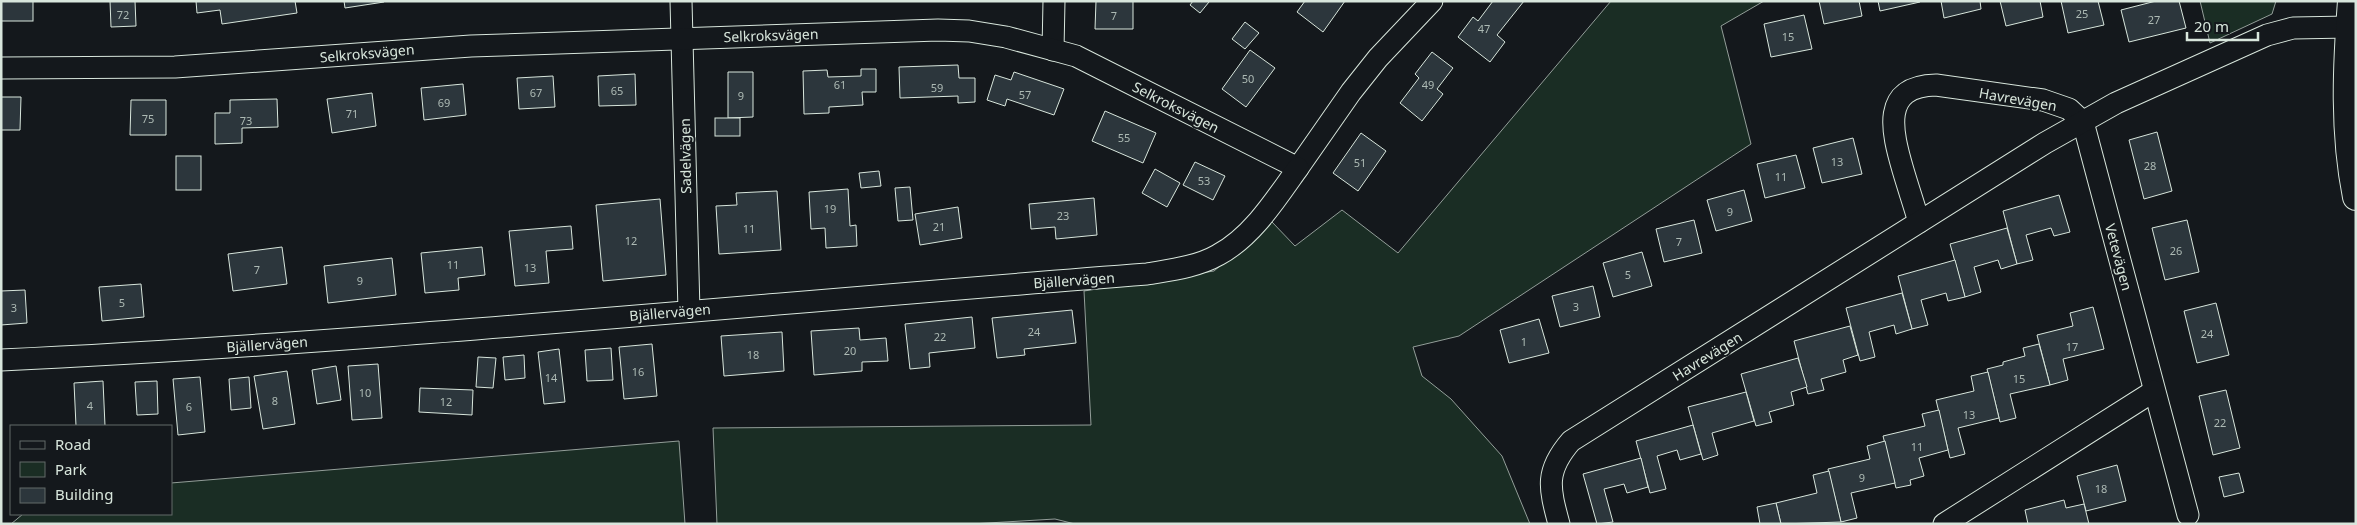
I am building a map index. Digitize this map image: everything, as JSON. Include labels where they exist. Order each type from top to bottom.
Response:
[{"type":"street","name":"Sadelvägen","points":[[681,1],[688,311]]},
{"type":"street","points":[[1053,50],[1054,1]]},
{"type":"street","points":[[1298,168],[1373,65],[1432,1]]},
{"type":"street","points":[[2350,14],[2346,118],[2356,197]]},
{"type":"street","name":"Havrevägen","points":[[1558,524],[1550,485],[1557,457],[1571,441],[1919,222],[2116,103],[2267,35],[2350,14]]},
{"type":"street","name":"Selkroksvägen","points":[[1,68],[175,67],[402,50],[682,38],[938,30],[969,31],[1006,37],[1076,56],[1298,168]]},
{"type":"street","name":"Havrevägen","points":[[1919,222],[1893,136],[1894,112],[1904,94],[1921,86],[1936,85],[2043,100],[2068,109],[2083,122]]},
{"type":"street","name":"Vetevägen","points":[[2083,122],[2188,515]]},
{"type":"street","name":"Bjällervägen","points":[[1,360],[289,343],[1147,274],[1182,268],[1217,256],[1246,235],[1298,168]]},
{"type":"street","points":[[1944,524],[2154,392]]},
{"type":"green space","points":[[1611,1],[1764,1],[1721,26],[1751,144],[1459,336],[1413,347],[1422,376],[1451,399],[1502,456],[1530,524],[1075,524],[1055,519],[971,524],[717,524],[713,428],[1091,425],[1084,291],[1214,271],[1272,222],[1295,246],[1342,210],[1398,253]]},
{"type":"green space","points":[[2200,1],[2276,1],[2272,14],[2210,43]]},
{"type":"green space","points":[[679,441],[685,524],[11,524],[22,515],[172,515],[172,483]]},
{"type":"building","points":[[1,1],[33,1],[33,21],[1,21]]},
{"type":"building","points":[[110,1],[135,1],[136,26],[111,27]]},
{"type":"building","points":[[196,1],[295,1],[297,13],[222,24],[220,10],[197,13]]},
{"type":"building","points":[[344,1],[384,1],[384,2],[345,8]]},
{"type":"building","points":[[1096,1],[1133,1],[1133,29],[1095,29]]},
{"type":"building","points":[[1193,1],[1209,2],[1200,13],[1190,5]]},
{"type":"building","points":[[1305,1],[1345,1],[1323,32],[1297,12]]},
{"type":"building","points":[[1493,1],[1524,1],[1497,35],[1505,42],[1490,62],[1458,37],[1473,17],[1478,21]]},
{"type":"building","points":[[1819,1],[1859,1],[1862,16],[1824,24]]},
{"type":"building","points":[[1878,1],[1920,1],[1920,2],[1880,11]]},
{"type":"building","points":[[1941,1],[1980,1],[1981,9],[1944,18]]},
{"type":"building","points":[[2000,1],[2040,1],[2043,17],[2006,26]]},
{"type":"building","points":[[2061,1],[2098,1],[2104,25],[2068,33]]},
{"type":"building","points":[[2156,1],[2179,1],[2186,28],[2129,42],[2121,10]]},
{"type":"building","points":[[1804,15],[1812,49],[1771,57],[1764,24]]},
{"type":"building","points":[[1245,22],[1259,33],[1245,49],[1232,39]]},
{"type":"building","points":[[1250,50],[1275,68],[1246,107],[1222,89]]},
{"type":"building","points":[[1432,52],[1453,68],[1437,89],[1443,94],[1422,121],[1400,103],[1419,78],[1415,74]]},
{"type":"building","points":[[958,65],[959,78],[975,78],[975,102],[958,103],[958,96],[900,98],[899,67]]},
{"type":"building","points":[[861,69],[876,69],[876,92],[862,92],[863,105],[829,107],[829,113],[804,114],[803,71],[827,70],[828,77],[861,76]]},
{"type":"building","points":[[728,72],[753,72],[753,117],[728,118]]},
{"type":"building","points":[[1014,72],[1064,89],[1054,115],[1007,99],[1005,106],[987,100],[995,75],[1011,80]]},
{"type":"building","points":[[635,74],[636,105],[599,106],[598,76]]},
{"type":"building","points":[[553,76],[555,107],[519,109],[517,78]]},
{"type":"building","points":[[463,84],[466,115],[424,120],[421,88]]},
{"type":"building","points":[[372,93],[376,126],[332,133],[327,99]]},
{"type":"building","points":[[1,97],[21,97],[20,130],[1,130]]},
{"type":"building","points":[[277,99],[278,127],[242,128],[242,143],[215,144],[215,113],[230,113],[230,100]]},
{"type":"building","points":[[131,100],[166,100],[166,135],[130,135]]},
{"type":"building","points":[[1105,111],[1156,133],[1143,163],[1092,141]]},
{"type":"building","points":[[715,118],[740,118],[740,136],[715,136]]},
{"type":"building","points":[[2157,132],[2172,191],[2144,199],[2129,140]]},
{"type":"building","points":[[1361,133],[1386,151],[1358,191],[1333,173]]},
{"type":"building","points":[[1853,138],[1862,174],[1822,183],[1813,148]]},
{"type":"building","points":[[1796,155],[1805,188],[1765,198],[1757,164]]},
{"type":"building","points":[[176,156],[201,156],[201,190],[176,190]]},
{"type":"building","points":[[1195,162],[1225,176],[1213,200],[1183,185]]},
{"type":"building","points":[[1155,169],[1180,183],[1167,207],[1142,193]]},
{"type":"building","points":[[879,171],[881,186],[861,188],[859,173]]},
{"type":"building","points":[[910,187],[913,220],[898,221],[895,188]]},
{"type":"building","points":[[848,189],[850,226],[856,225],[857,246],[826,248],[825,228],[811,229],[809,192]]},
{"type":"building","points":[[1744,190],[1752,221],[1716,231],[1707,200]]},
{"type":"building","points":[[777,191],[781,250],[719,254],[716,206],[737,205],[736,193]]},
{"type":"building","points":[[2059,195],[2070,232],[2054,236],[2051,228],[2026,235],[2033,260],[2017,264],[2003,211]]},
{"type":"building","points":[[1094,198],[1097,235],[1056,239],[1055,227],[1031,229],[1029,204]]},
{"type":"building","points":[[660,199],[666,275],[603,281],[596,205]]},
{"type":"building","points":[[958,207],[962,238],[920,245],[915,214]]},
{"type":"building","points":[[1694,220],[1702,253],[1664,262],[1656,229]]},
{"type":"building","points":[[2187,220],[2199,272],[2165,280],[2152,228]]},
{"type":"building","points":[[571,226],[573,249],[546,251],[549,283],[515,286],[509,231]]},
{"type":"building","points":[[2007,228],[2017,264],[2001,269],[1998,260],[1974,267],[1981,292],[1965,297],[1950,244]]},
{"type":"building","points":[[282,247],[287,284],[233,291],[228,254]]},
{"type":"building","points":[[482,247],[485,275],[458,278],[459,290],[425,293],[421,253]]},
{"type":"building","points":[[1642,252],[1652,286],[1613,297],[1603,263]]},
{"type":"building","points":[[392,258],[396,295],[328,303],[324,266]]},
{"type":"building","points":[[1955,260],[1965,297],[1948,301],[1946,293],[1921,300],[1928,325],[1912,329],[1898,276]]},
{"type":"building","points":[[141,284],[144,317],[102,321],[99,287]]},
{"type":"building","points":[[1593,286],[1600,317],[1560,327],[1552,296]]},
{"type":"building","points":[[25,290],[27,323],[1,325],[1,291]]},
{"type":"building","points":[[1902,293],[1912,329],[1896,334],[1894,325],[1869,332],[1875,357],[1860,361],[1846,308]]},
{"type":"building","points":[[2216,303],[2229,355],[2197,363],[2184,311]]},
{"type":"building","points":[[2093,307],[2104,349],[2063,359],[2068,380],[2050,385],[2037,335],[2073,326],[2070,313]]},
{"type":"building","points":[[1072,310],[1076,343],[1024,349],[1025,355],[997,358],[992,318]]},
{"type":"building","points":[[972,317],[975,348],[929,353],[930,367],[910,369],[905,324]]},
{"type":"building","points":[[1539,319],[1549,353],[1509,363],[1500,330]]},
{"type":"building","points":[[1850,326],[1858,355],[1843,360],[1846,372],[1821,379],[1824,390],[1808,394],[1794,341]]},
{"type":"building","points":[[859,328],[860,340],[886,338],[888,361],[862,362],[862,371],[814,375],[811,331]]},
{"type":"building","points":[[782,332],[784,371],[724,376],[721,336]]},
{"type":"building","points":[[652,344],[657,396],[624,399],[619,347]]},
{"type":"building","points":[[2039,344],[2050,385],[2010,394],[2016,418],[2000,422],[1987,369],[2025,356],[2023,348]]},
{"type":"building","points":[[611,348],[613,380],[587,381],[585,350]]},
{"type":"building","points":[[559,349],[565,402],[544,404],[538,352]]},
{"type":"building","points":[[524,355],[525,378],[505,380],[503,357]]},
{"type":"building","points":[[478,357],[496,358],[493,388],[476,387]]},
{"type":"building","points":[[1798,358],[1807,387],[1791,392],[1794,405],[1769,412],[1772,422],[1756,426],[1741,374]]},
{"type":"building","points":[[378,364],[382,418],[352,420],[348,366]]},
{"type":"building","points":[[336,366],[341,400],[317,404],[312,370]]},
{"type":"building","points":[[287,371],[295,424],[263,429],[254,376]]},
{"type":"building","points":[[1988,372],[1999,418],[1958,428],[1965,454],[1950,458],[1936,400],[1974,391],[1971,376]]},
{"type":"building","points":[[200,377],[205,432],[178,435],[173,379]]},
{"type":"building","points":[[249,377],[251,408],[231,410],[229,379]]},
{"type":"building","points":[[103,381],[105,425],[76,425],[74,383]]},
{"type":"building","points":[[157,381],[158,414],[137,415],[135,382]]},
{"type":"building","points":[[420,388],[473,390],[472,415],[419,412]]},
{"type":"building","points":[[2226,390],[2240,448],[2213,455],[2199,396]]},
{"type":"building","points":[[1746,392],[1754,421],[1712,433],[1718,455],[1703,460],[1688,407]]},
{"type":"building","points":[[1939,410],[1948,450],[1919,458],[1924,476],[1910,480],[1911,485],[1896,488],[1883,436],[1925,426],[1922,414]]},
{"type":"building","points":[[1693,425],[1701,454],[1680,460],[1677,450],[1657,456],[1666,489],[1650,493],[1636,441]]},
{"type":"building","points":[[1885,441],[1895,483],[1851,493],[1857,518],[1841,522],[1828,469],[1870,459],[1867,446]]},
{"type":"building","points":[[1641,458],[1648,487],[1627,493],[1624,484],[1604,489],[1613,522],[1597,524],[1583,474]]},
{"type":"building","points":[[2117,465],[2126,501],[2086,511],[2077,476]]},
{"type":"building","points":[[1829,471],[1841,522],[1781,524],[1776,503],[1817,493],[1813,475]]},
{"type":"building","points":[[2239,473],[2244,492],[2224,497],[2219,477]]},
{"type":"building","points":[[2064,500],[2066,508],[2084,504],[2089,524],[2028,524],[2025,510]]},
{"type":"building","points":[[1776,503],[1781,524],[1760,524],[1757,507]]}]
